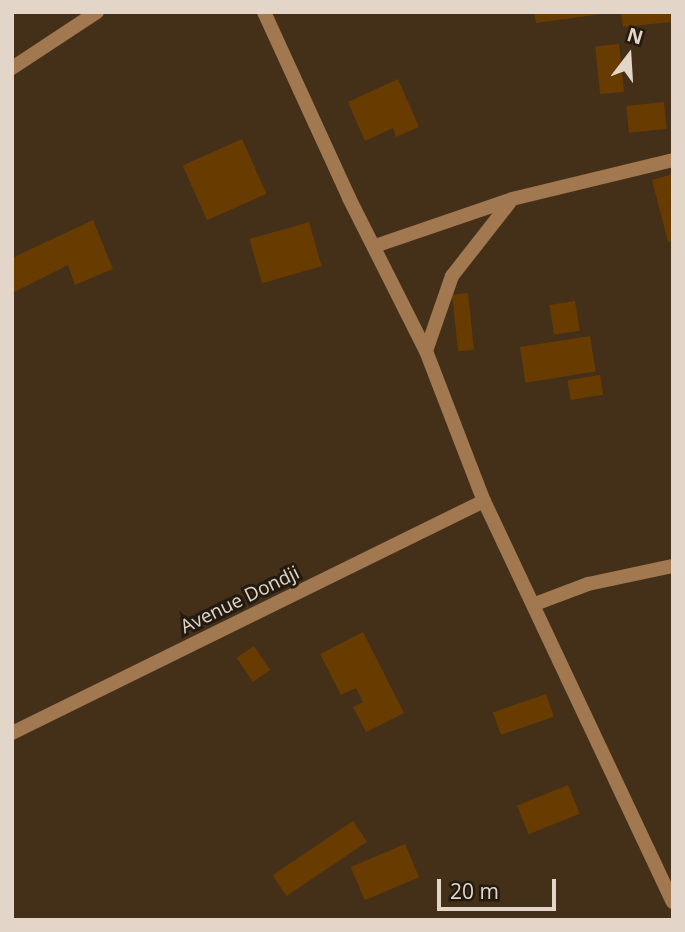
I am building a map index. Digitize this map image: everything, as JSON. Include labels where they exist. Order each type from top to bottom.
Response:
[{"type":"street","points":[[12,68],[97,12]]},
{"type":"street","points":[[264,12],[426,351],[484,501],[535,604],[673,902]]},
{"type":"street","points":[[375,246],[512,200],[673,160]]},
{"type":"street","points":[[426,351],[452,276],[512,200]]},
{"type":"street","name":"Avenue Dondji","points":[[12,733],[484,501]]},
{"type":"street","points":[[535,604],[588,584],[673,566]]},
{"type":"building","points":[[534,12],[602,12],[602,14],[536,23]]},
{"type":"building","points":[[621,12],[670,12],[671,22],[623,27]]},
{"type":"building","points":[[619,44],[624,92],[600,94],[595,47]]},
{"type":"building","points":[[398,79],[419,127],[396,137],[393,128],[365,141],[348,102]]},
{"type":"building","points":[[664,102],[667,129],[629,133],[626,106]]},
{"type":"building","points":[[242,139],[266,194],[207,220],[183,165]]},
{"type":"building","points":[[673,174],[673,241],[668,242],[652,180]]},
{"type":"building","points":[[93,220],[113,269],[75,285],[68,265],[12,293],[12,258]]},
{"type":"building","points":[[309,222],[322,266],[262,283],[249,239]]},
{"type":"building","points":[[468,293],[474,350],[458,351],[452,295]]},
{"type":"building","points":[[575,301],[580,331],[554,335],[549,305]]},
{"type":"building","points":[[590,336],[596,372],[526,383],[520,347]]},
{"type":"building","points":[[600,375],[603,395],[571,400],[567,380]]},
{"type":"building","points":[[363,632],[404,713],[366,732],[353,707],[363,702],[356,688],[341,695],[320,654]]},
{"type":"building","points":[[254,646],[270,670],[253,682],[237,658]]},
{"type":"building","points":[[546,694],[554,717],[501,735],[493,712]]},
{"type":"building","points":[[568,785],[580,814],[529,834],[517,806]]},
{"type":"building","points":[[353,821],[367,842],[287,896],[273,875]]},
{"type":"building","points":[[405,844],[419,877],[365,900],[351,867]]}]
